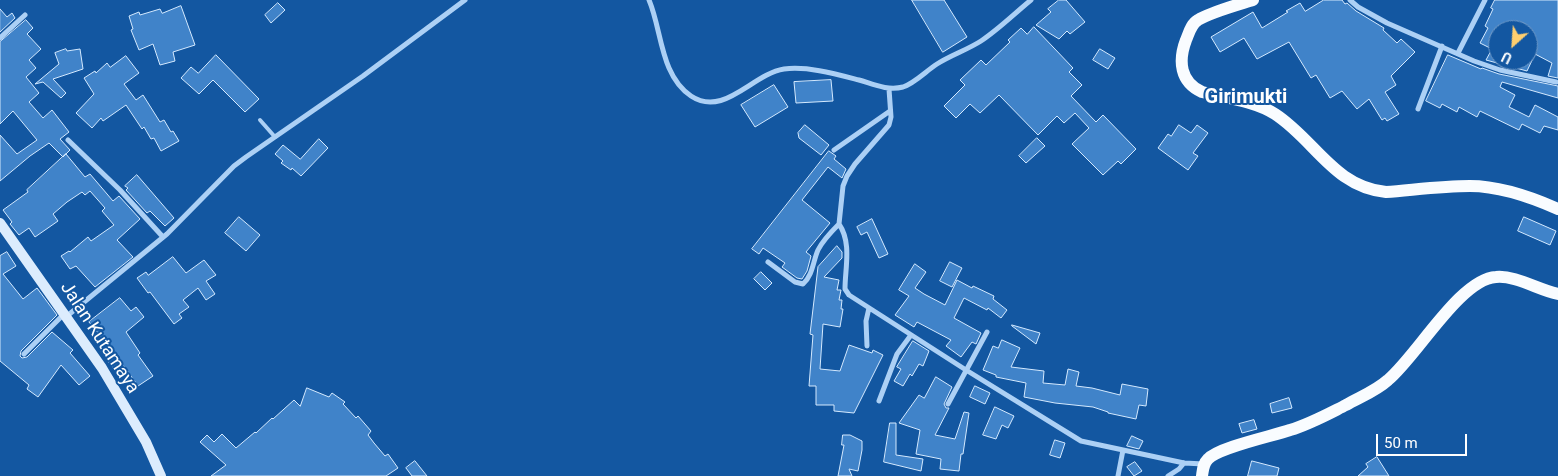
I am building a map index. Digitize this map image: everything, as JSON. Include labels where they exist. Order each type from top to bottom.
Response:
[{"type":"main road","points":[[1253,0],[1227,6],[1198,20],[1190,31],[1182,52],[1181,64],[1185,77],[1196,89],[1257,106],[1274,113],[1288,123],[1339,173],[1359,186],[1372,191],[1386,192],[1470,186],[1486,187],[1542,202],[1558,209]]},
{"type":"main road","name":"Jalan Kutamaya","points":[[0,224],[102,368],[146,442],[161,476]]},
{"type":"main road","points":[[1203,470],[1212,455],[1234,446],[1292,429],[1380,387],[1405,364],[1439,322],[1467,292],[1483,280],[1494,276],[1505,277],[1558,294]]},
{"type":"street","points":[[24,354],[66,315],[163,237],[234,166],[362,76],[465,0]]},
{"type":"street","points":[[649,0],[667,62],[673,74],[686,92],[703,102],[717,102],[727,98],[769,73],[784,69],[807,69],[848,77],[889,89],[905,87],[942,61],[983,39],[1031,0]]},
{"type":"street","points":[[1350,0],[1371,15],[1489,66],[1556,82]]},
{"type":"street","points":[[1458,53],[1485,0]]},
{"type":"street","points":[[0,38],[26,14]]},
{"type":"street","points":[[1418,109],[1442,46]]},
{"type":"street","points":[[768,262],[795,282],[803,284],[808,280],[820,246],[839,224],[847,176],[889,125],[889,89]]},
{"type":"street","points":[[834,150],[890,111]]},
{"type":"street","points":[[68,140],[120,190],[163,237]]},
{"type":"street","points":[[839,224],[847,241],[845,289],[849,294],[966,370],[1081,441],[1184,463],[1203,470]]},
{"type":"street","points":[[867,346],[866,321],[870,308]]},
{"type":"street","points":[[948,404],[987,332]]},
{"type":"street","points":[[879,401],[897,354],[911,335]]},
{"type":"street","points":[[1118,476],[1123,450]]},
{"type":"street","points":[[1168,476],[1179,469],[1184,463]]},
{"type":"lane","points":[[260,120],[275,138]]},
{"type":"building","points":[[912,0],[944,0],[967,37],[943,52]]},
{"type":"building","points":[[1059,0],[1066,0],[1085,22],[1070,34],[1067,31],[1059,39],[1036,25],[1051,12],[1048,9]]},
{"type":"building","points":[[1324,0],[1342,0],[1345,4],[1347,3],[1356,11],[1384,28],[1383,30],[1397,43],[1401,39],[1415,52],[1391,76],[1396,85],[1385,92],[1399,114],[1387,121],[1385,118],[1382,120],[1369,99],[1357,109],[1342,91],[1330,98],[1316,75],[1311,78],[1289,42],[1257,59],[1244,38],[1220,52],[1211,37],[1253,12],[1262,28],[1300,3],[1305,11]]},
{"type":"building","points":[[1495,0],[1558,0],[1558,78],[1548,76],[1552,63],[1538,56],[1538,20],[1488,20],[1488,28],[1485,26],[1493,9],[1491,8]]},
{"type":"building","points":[[278,3],[285,10],[271,23],[265,15]]},
{"type":"building","points":[[181,6],[195,45],[173,52],[175,61],[160,65],[153,44],[139,50],[131,30],[133,29],[129,16],[139,12],[140,15],[160,9],[162,13]]},
{"type":"building","points":[[0,9],[7,17],[12,13],[15,18],[0,32]]},
{"type":"building","points":[[26,20],[33,28],[27,34],[41,49],[29,60],[36,68],[26,77],[39,93],[29,102],[43,118],[52,110],[69,132],[60,139],[70,150],[63,157],[49,143],[0,181],[0,135],[17,154],[37,140],[13,111],[0,124],[0,42]]},
{"type":"building","points":[[1034,27],[1073,68],[1069,72],[1082,85],[1071,96],[1096,122],[1103,115],[1136,149],[1121,164],[1118,161],[1103,175],[1072,144],[1089,128],[1075,113],[1064,123],[1057,116],[1038,135],[999,95],[980,113],[970,104],[956,118],[944,106],[965,85],[960,80],[981,60],[986,65],[1010,42],[1008,40],[1021,28],[1027,34]]},
{"type":"building","points":[[1488,28],[1488,47],[1480,43]]},
{"type":"building","points":[[66,49],[67,51],[80,49],[83,69],[53,79],[66,93],[61,98],[43,82],[35,84],[59,64],[55,53]]},
{"type":"building","points":[[1100,49],[1115,58],[1108,69],[1093,60]]},
{"type":"building","points":[[216,55],[259,99],[245,112],[213,80],[199,94],[181,78],[191,67],[198,73]]},
{"type":"building","points":[[1448,55],[1481,69],[1558,86],[1558,98],[1502,82],[1500,87],[1515,95],[1509,107],[1529,117],[1535,105],[1558,117],[1558,130],[1544,126],[1540,133],[1522,124],[1519,130],[1480,111],[1477,117],[1459,107],[1457,112],[1442,104],[1440,108],[1426,101]]},
{"type":"building","points":[[126,56],[139,73],[124,84],[136,100],[143,95],[160,122],[164,120],[179,141],[161,151],[154,138],[151,139],[144,127],[142,129],[126,105],[103,121],[101,118],[92,128],[76,113],[94,94],[84,78],[95,71],[96,73],[107,63],[110,67]]},
{"type":"building","points":[[831,80],[833,101],[796,103],[794,82]]},
{"type":"building","points":[[774,85],[788,107],[755,127],[741,105]]},
{"type":"building","points":[[805,125],[829,145],[821,155],[799,138],[798,133]]},
{"type":"building","points":[[1179,125],[1191,133],[1197,125],[1208,133],[1193,153],[1198,156],[1188,170],[1158,148],[1168,134],[1171,136]]},
{"type":"building","points":[[1037,138],[1045,146],[1026,163],[1019,156]]},
{"type":"building","points":[[319,139],[328,148],[301,176],[292,168],[291,170],[281,163],[283,161],[275,154],[283,145],[300,159]]},
{"type":"building","points":[[829,151],[836,156],[834,159],[846,169],[842,178],[828,167],[802,200],[830,223],[806,252],[811,256],[807,271],[802,279],[797,278],[782,267],[785,263],[763,248],[759,254],[752,249]]},
{"type":"building","points":[[66,154],[85,177],[90,174],[113,201],[119,196],[140,219],[117,240],[133,257],[95,287],[76,266],[70,269],[61,256],[70,252],[88,237],[91,241],[114,225],[102,211],[105,208],[90,191],[85,195],[82,192],[67,202],[53,214],[58,221],[35,237],[29,228],[19,235],[10,224],[12,222],[3,210],[28,192],[27,190]]},
{"type":"building","points":[[137,175],[174,218],[165,226],[150,211],[147,213],[126,190],[128,188],[125,186]]},
{"type":"building","points":[[239,217],[260,235],[246,251],[225,233]]},
{"type":"building","points":[[1524,217],[1556,231],[1550,245],[1518,231]]},
{"type":"building","points":[[872,219],[888,254],[879,258],[867,232],[861,235],[857,227]]},
{"type":"building","points":[[837,246],[842,252],[842,258],[824,277],[839,280],[837,290],[841,290],[839,300],[842,300],[841,309],[843,309],[840,327],[823,324],[820,369],[840,371],[849,345],[872,353],[873,350],[883,355],[854,413],[834,411],[834,405],[816,405],[816,386],[809,386],[813,335],[810,334],[818,267]]},
{"type":"building","points":[[7,252],[16,266],[3,274],[23,299],[37,288],[57,315],[21,351],[20,356],[22,358],[27,357],[52,332],[73,350],[70,353],[90,376],[79,385],[61,365],[38,397],[27,389],[29,385],[0,361],[0,256]]},
{"type":"building","points":[[173,257],[186,273],[204,260],[216,275],[206,281],[215,294],[206,300],[198,288],[183,300],[189,307],[179,314],[182,318],[174,324],[137,278],[146,272],[148,275]]},
{"type":"building","points":[[950,262],[962,268],[952,287],[940,281]]},
{"type":"building","points":[[915,264],[926,272],[915,288],[945,305],[957,280],[994,296],[993,299],[1007,310],[1001,318],[988,308],[987,310],[964,298],[954,318],[981,333],[976,344],[972,342],[961,357],[946,346],[951,340],[917,322],[914,327],[895,315],[909,296],[899,290]]},
{"type":"building","points":[[761,272],[772,283],[765,290],[754,279]]},
{"type":"building","points":[[120,298],[131,311],[136,307],[144,317],[126,332],[140,353],[138,355],[153,376],[138,386],[124,366],[115,371],[99,348],[106,343],[89,322]]},
{"type":"building","points":[[1012,326],[1040,333],[1036,344]]},
{"type":"building","points":[[1002,340],[1020,348],[1011,367],[1044,371],[1043,383],[1065,385],[1068,369],[1079,372],[1076,386],[1120,395],[1122,384],[1148,389],[1146,406],[1139,405],[1136,419],[1108,413],[1093,407],[1024,397],[1026,383],[996,377],[996,375],[983,370],[993,346],[998,348]]},
{"type":"building","points":[[913,341],[929,351],[923,366],[919,364],[903,386],[894,381],[901,369],[897,367]]},
{"type":"building","points":[[936,377],[952,387],[944,404],[946,408],[949,408],[935,435],[955,439],[964,412],[969,413],[959,471],[940,469],[941,459],[916,454],[920,430],[899,423],[919,395],[924,398]]},
{"type":"building","points":[[975,386],[990,393],[985,404],[970,397]]},
{"type":"building","points":[[307,388],[329,397],[332,393],[345,402],[343,404],[356,418],[358,416],[371,431],[368,435],[374,443],[385,456],[388,454],[398,468],[386,476],[211,476],[226,465],[200,442],[207,435],[214,442],[222,434],[236,448],[294,400],[300,406]]},
{"type":"building","points":[[1289,398],[1292,408],[1272,413],[1270,404]]},
{"type":"building","points":[[995,407],[1014,416],[1008,428],[1002,425],[996,439],[983,435]]},
{"type":"building","points":[[1254,420],[1257,429],[1242,433],[1239,424]]},
{"type":"building","points":[[890,423],[896,423],[896,455],[923,459],[921,471],[884,462]]},
{"type":"building","points":[[843,435],[850,435],[862,441],[858,471],[849,469],[852,476],[838,476],[844,445],[842,445]]},
{"type":"building","points":[[1132,436],[1143,441],[1139,449],[1127,446]]},
{"type":"building","points":[[1055,440],[1065,443],[1060,458],[1050,455]]},
{"type":"building","points":[[1377,457],[1389,476],[1358,476],[1368,467],[1366,464]]},
{"type":"building","points":[[415,461],[427,476],[412,476],[406,468]]},
{"type":"building","points":[[1252,461],[1279,468],[1277,476],[1248,476]]},
{"type":"building","points":[[1135,462],[1142,471],[1134,476],[1127,467]]},
{"type":"district","name":"Girimukti","points":[[1246,98]]}]
